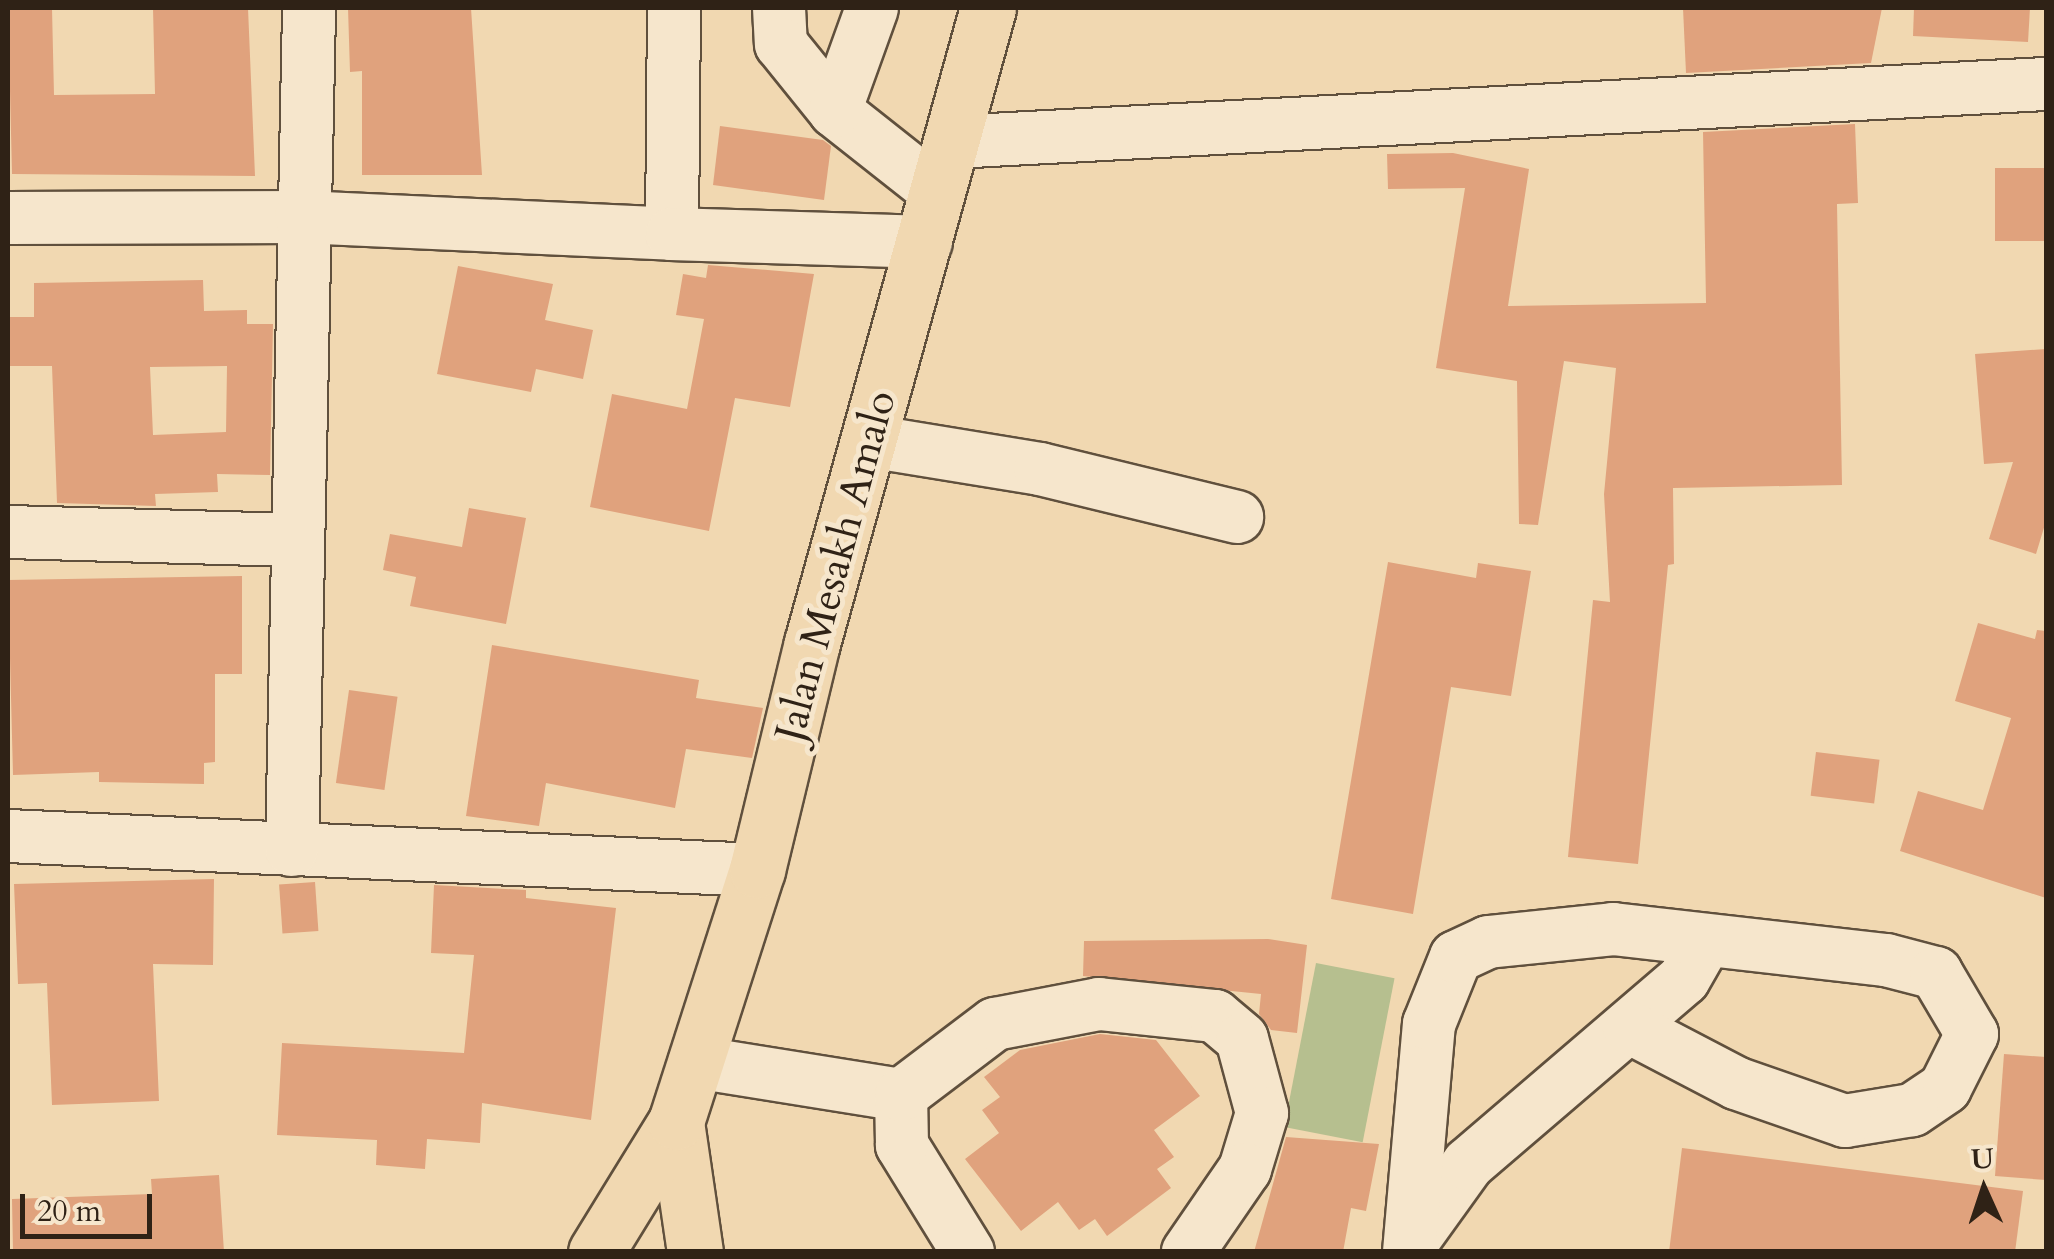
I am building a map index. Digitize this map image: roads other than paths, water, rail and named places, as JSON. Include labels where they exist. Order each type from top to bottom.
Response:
[{"type":"main road","name":"Jalan Mesakh Amalo","points":[[596,1252],[676,1122],[757,870],[988,8]]},
{"type":"main road","name":"Jalan Mesakh Amalo","points":[[676,1122],[695,1252]]},
{"type":"street","points":[[292,850],[300,217],[309,8]]},
{"type":"street","points":[[672,234],[674,8]]},
{"type":"street","points":[[779,8],[781,44],[835,112],[939,192]]},
{"type":"street","points":[[835,112],[872,8]]},
{"type":"street","points":[[8,218],[300,217],[672,234],[939,192],[2046,84]]},
{"type":"street","points":[[869,441],[1040,469],[1237,517]]},
{"type":"street","points":[[8,532],[294,540]]},
{"type":"street","points":[[8,836],[757,870]]},
{"type":"street","points":[[1410,1248],[1429,1024],[1456,958],[1488,942],[1614,929],[1936,973],[1972,1034],[1945,1088],[1912,1110],[1844,1121],[1736,1083],[1630,1027]]},
{"type":"street","points":[[1410,1248],[1468,1164],[1684,978],[1705,942]]},
{"type":"street","points":[[695,1062],[901,1094],[995,1024],[1099,1004],[1215,1016],[1242,1039],[1262,1113],[1245,1169],[1188,1252]]},
{"type":"street","points":[[901,1094],[902,1145],[968,1252]]}]
